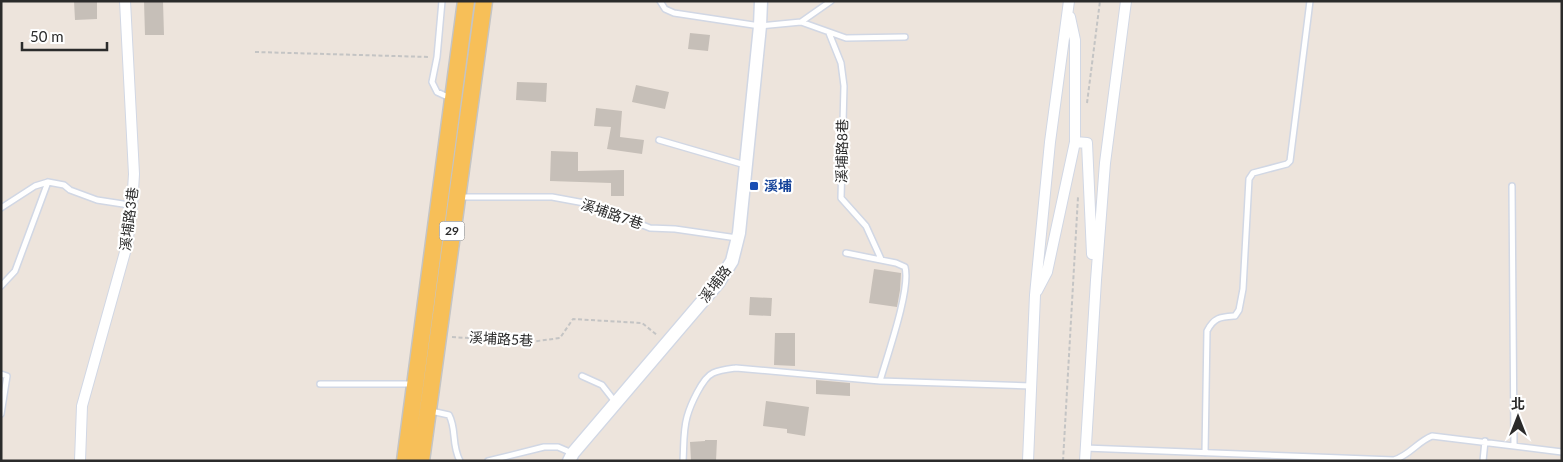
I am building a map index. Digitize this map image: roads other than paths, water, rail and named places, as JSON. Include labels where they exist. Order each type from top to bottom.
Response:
[{"type":"main road","name":"29","points":[[405,461],[466,1]]},
{"type":"main road","name":"29","points":[[421,461],[484,1]]},
{"type":"street","name":"溪埔路3巷","points":[[80,461],[82,406],[128,245],[132,207],[134,174],[125,1]]},
{"type":"street","name":"溪埔路","points":[[571,457],[718,283],[732,261],[738,238],[747,165],[760,26],[760,1]]},
{"type":"street","points":[[1085,461],[1104,163],[1126,1]]},
{"type":"street","points":[[1035,295],[1047,272],[1075,142],[1074,40],[1069,3]]},
{"type":"street","points":[[1028,461],[1035,295],[1050,142],[1069,3]]},
{"type":"street","points":[[1075,142],[1087,144],[1092,256],[1096,280]]},
{"type":"lane","points":[[442,1],[437,57],[432,82],[437,92],[453,99]]},
{"type":"lane","points":[[660,1],[665,9],[674,13],[760,26],[801,22],[846,38],[905,37]]},
{"type":"lane","points":[[801,22],[831,1]]},
{"type":"lane","points":[[1205,452],[1207,331],[1212,322],[1220,317],[1236,316],[1239,310],[1249,179],[1253,173],[1286,164],[1290,161],[1310,1]]},
{"type":"lane","name":"溪埔路8巷","points":[[829,33],[841,63],[844,86],[841,198],[866,226],[881,259]]},
{"type":"lane","points":[[659,140],[747,165]]},
{"type":"lane","points":[[1,208],[35,186],[48,182],[64,185],[70,190],[97,200],[132,207]]},
{"type":"lane","points":[[1,286],[15,271],[48,182]]},
{"type":"lane","points":[[1512,186],[1514,445]]},
{"type":"lane","name":"溪埔路7巷","points":[[457,197],[552,197],[590,204],[650,228],[675,228],[738,238]]},
{"type":"lane","points":[[846,254],[896,262],[905,266],[907,276],[901,308],[880,381]]},
{"type":"lane","points":[[683,461],[687,417],[701,387],[711,374],[736,368],[880,381],[1031,386]]},
{"type":"lane","points":[[1,374],[7,376],[1,414]]},
{"type":"lane","points":[[582,376],[602,385],[616,403]]},
{"type":"lane","points":[[320,384],[415,384]]},
{"type":"lane","points":[[428,410],[449,415],[453,423],[454,449],[460,461]]},
{"type":"lane","points":[[1085,448],[1394,460],[1405,456],[1422,440],[1432,436],[1485,441],[1562,452]]},
{"type":"lane","points":[[1483,461],[1485,441]]},
{"type":"lane","points":[[488,461],[544,447],[558,447],[571,457]]},
{"type":"place","name":"溪埔","points":[[754,186]]}]
